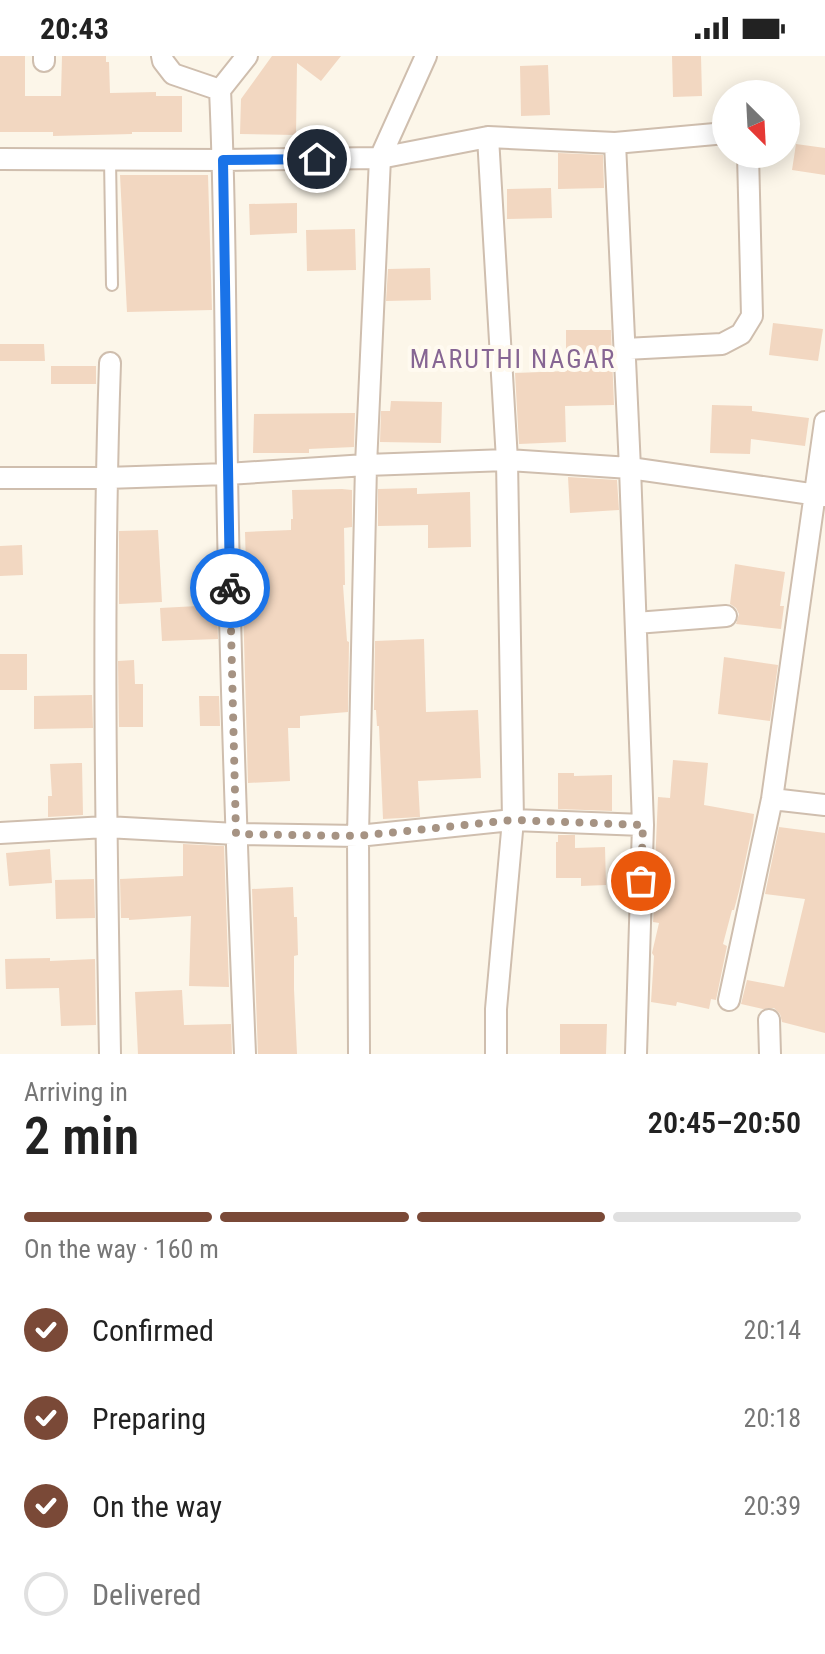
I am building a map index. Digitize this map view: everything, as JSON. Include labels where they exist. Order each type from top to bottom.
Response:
[{"type":"street","points":[[162,56],[173,74],[220,90]]},
{"type":"street","points":[[245,1054],[236,834],[220,90],[247,56]]},
{"type":"street","points":[[359,1054],[358,836],[366,465],[380,158],[426,56]]},
{"type":"street","points":[[0,159],[380,158],[488,137],[615,143],[712,134]]},
{"type":"street","points":[[488,137],[507,460],[513,820],[496,1009],[496,1054]]},
{"type":"street","points":[[615,143],[643,825],[636,1054]]},
{"type":"street","points":[[625,349],[722,344],[741,334],[752,316],[748,168]]},
{"type":"street","points":[[110,363],[106,478],[106,827],[110,1054]]},
{"type":"street","points":[[729,1000],[772,799],[820,495],[825,422]]},
{"type":"street","points":[[0,478],[227,474],[507,460],[630,468],[820,495]]},
{"type":"street","points":[[636,623],[726,616]]},
{"type":"street","points":[[772,799],[825,805]]},
{"type":"street","points":[[0,833],[106,827],[358,836],[513,820],[643,825]]},
{"type":"street","points":[[769,1020],[770,1054]]},
{"type":"lane","points":[[110,159],[112,285]]},
{"type":"building","points":[[0,56],[25,56],[25,96],[61,96],[62,56],[106,56],[110,93],[156,92],[156,96],[182,96],[182,132],[53,136],[53,132],[0,132]]},
{"type":"building","points":[[272,56],[341,56],[321,81],[297,63],[296,135],[240,134],[241,99]]},
{"type":"building","points":[[672,56],[701,56],[702,96],[673,97]]},
{"type":"building","points":[[548,65],[550,115],[521,116],[520,66]]},
{"type":"building","points":[[800,145],[825,148],[825,175],[792,170],[800,168]]},
{"type":"building","points":[[558,153],[603,155],[604,188],[558,189]]},
{"type":"building","points":[[120,175],[208,175],[212,310],[127,312]]},
{"type":"building","points":[[551,188],[552,218],[507,219],[507,189]]},
{"type":"building","points":[[297,203],[297,233],[250,235],[249,204]]},
{"type":"building","points":[[355,229],[356,270],[307,271],[306,230]]},
{"type":"building","points":[[430,268],[431,300],[386,301],[388,269]]},
{"type":"building","points":[[773,323],[823,329],[818,361],[769,355]]},
{"type":"building","points":[[566,330],[611,330],[614,405],[565,406],[566,442],[519,444],[515,373],[566,371]]},
{"type":"building","points":[[0,344],[44,344],[45,361],[0,361]]},
{"type":"building","points":[[51,366],[96,366],[96,384],[51,384]]},
{"type":"building","points":[[391,401],[442,402],[441,443],[380,442],[381,411],[390,411]]},
{"type":"building","points":[[712,405],[752,406],[752,411],[809,418],[805,446],[751,439],[750,454],[710,453]]},
{"type":"building","points":[[355,413],[354,447],[309,449],[309,453],[253,453],[254,414]]},
{"type":"building","points":[[568,477],[617,480],[619,510],[570,513]]},
{"type":"building","points":[[417,488],[417,494],[470,492],[471,547],[428,548],[428,525],[378,526],[378,489]]},
{"type":"building","points":[[292,490],[352,490],[352,527],[344,528],[343,585],[349,642],[348,712],[300,716],[300,728],[288,728],[290,781],[248,783],[243,604],[247,604],[245,532],[291,530]]},
{"type":"building","points":[[158,530],[162,602],[119,604],[119,531]]},
{"type":"building","points":[[22,545],[23,575],[0,576],[0,546]]},
{"type":"building","points":[[735,564],[785,572],[780,606],[784,606],[781,629],[736,624],[739,614],[730,604]]},
{"type":"building","points":[[217,605],[218,639],[162,641],[160,608]]},
{"type":"building","points":[[424,639],[426,712],[478,710],[481,778],[418,781],[420,817],[383,819],[379,726],[374,710],[375,641]]},
{"type":"building","points":[[0,654],[27,654],[27,690],[0,690]]},
{"type":"building","points":[[724,657],[778,665],[770,721],[718,714]]},
{"type":"building","points":[[134,660],[135,684],[143,684],[143,727],[119,727],[118,661]]},
{"type":"building","points":[[92,695],[93,728],[34,729],[34,696]]},
{"type":"building","points":[[199,696],[219,696],[220,726],[200,726]]},
{"type":"building","points":[[673,760],[708,763],[704,805],[754,814],[739,891],[723,944],[727,946],[716,1000],[711,999],[709,1009],[677,1002],[676,1006],[651,1002],[652,953],[659,923],[653,922],[658,889],[654,888],[658,797],[670,798]]},
{"type":"building","points":[[82,763],[83,815],[48,817],[48,796],[52,796],[50,764]]},
{"type":"building","points":[[558,773],[574,773],[574,776],[612,775],[612,811],[558,809]]},
{"type":"building","points":[[779,827],[825,833],[825,1033],[782,1022],[774,1008],[741,1004],[747,980],[784,987],[805,899],[765,894]]},
{"type":"building","points":[[558,835],[575,835],[575,848],[605,847],[606,885],[581,886],[581,878],[556,878]]},
{"type":"building","points":[[183,844],[224,846],[229,987],[189,986],[191,916],[121,918],[120,879],[183,876]]},
{"type":"building","points":[[50,849],[52,883],[9,886],[6,853]]},
{"type":"building","points":[[94,879],[95,918],[56,919],[55,880]]},
{"type":"building","points":[[293,887],[298,955],[294,956],[297,1054],[258,1054],[252,889]]},
{"type":"building","points":[[50,958],[50,961],[95,959],[96,1025],[61,1026],[59,988],[6,989],[5,959]]},
{"type":"building","points":[[182,990],[184,1025],[231,1024],[232,1054],[138,1054],[135,992]]},
{"type":"building","points":[[560,1024],[607,1024],[606,1054],[560,1054]]},
{"type":"way so far","points":[[230,588],[236,834],[358,836],[513,820],[643,825],[641,881]]},
{"type":"district","name":"MARUTHI NAGAR","points":[[513,359]]},
{"type":"route","points":[[230,588],[223,160],[317,159]]}]
